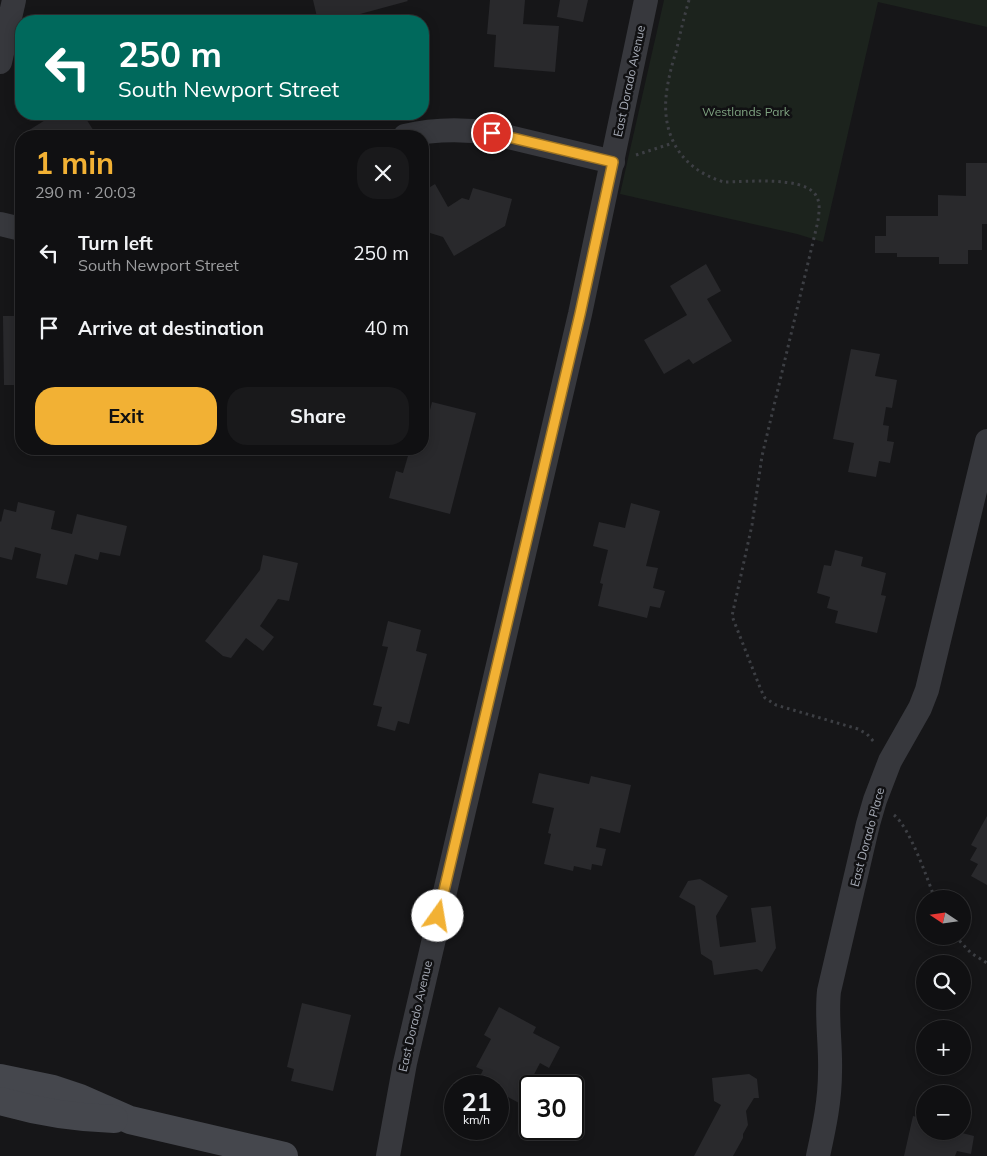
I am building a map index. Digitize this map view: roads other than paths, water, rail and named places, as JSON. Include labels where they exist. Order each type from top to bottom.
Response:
[{"type":"street","points":[[0,62],[14,0]]},
{"type":"street","name":"East Dorado Avenue","points":[[388,1156],[404,1063],[580,314],[646,0]]},
{"type":"street","points":[[429,132],[472,130],[492,133],[613,162]]},
{"type":"street","points":[[0,224],[15,228]]},
{"type":"street","name":"East Dorado Place","points":[[818,1156],[830,1092],[827,1008],[829,991],[868,824],[890,761],[920,708],[927,690],[987,441]]},
{"type":"street","points":[[0,1078],[53,1089],[80,1098],[130,1120]]},
{"type":"street","points":[[0,1101],[39,1111],[76,1117],[130,1120],[284,1156]]},
{"type":"park label","name":"Westlands Park","points":[[746,111]]}]
